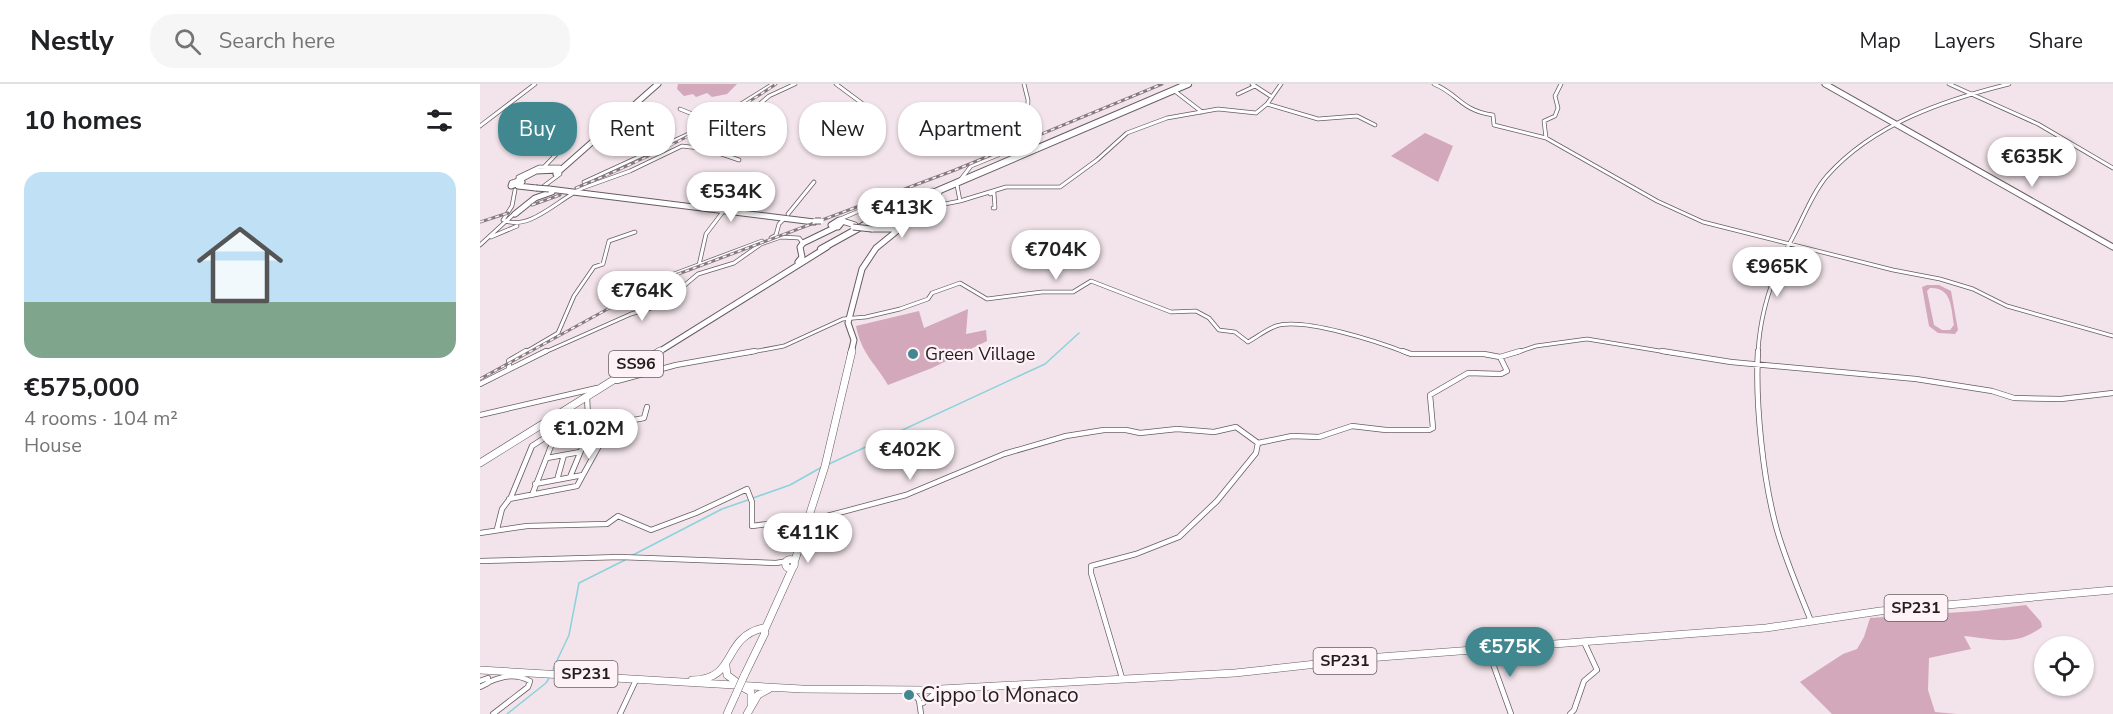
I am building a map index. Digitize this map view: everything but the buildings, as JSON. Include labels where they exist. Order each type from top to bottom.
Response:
[{"type":"highway","points":[[875,220],[1189,84]]},
{"type":"highway","points":[[821,249],[886,213],[1189,84]]},
{"type":"highway","points":[[909,218],[906,208],[917,201]]},
{"type":"main road","points":[[636,200],[538,188],[520,182],[536,171],[559,171],[579,156],[658,84]]},
{"type":"main road","points":[[1825,84],[2113,247]]},
{"type":"main road","points":[[548,188],[873,228],[894,229],[903,225],[909,218]]},
{"type":"main road","points":[[515,214],[535,198],[547,193],[586,194]]},
{"type":"main road","points":[[875,220],[896,211],[902,212],[909,218]]},
{"type":"main road","points":[[727,714],[738,684],[756,648],[759,632],[771,616],[789,577],[790,564],[797,552],[830,449],[854,340],[848,326],[849,319],[864,265],[886,233],[909,218]]},
{"type":"main road","name":"SS96","points":[[480,462],[875,220]]},
{"type":"main road","points":[[817,222],[824,227],[820,234]]},
{"type":"main road","points":[[793,267],[801,260],[802,243],[837,224]]},
{"type":"main road","points":[[873,228],[886,233]]},
{"type":"main road","points":[[801,252],[809,253],[821,249]]},
{"type":"main road","name":"SS96","points":[[480,462],[821,249]]},
{"type":"main road","name":"SP231","points":[[480,670],[692,680],[779,688],[923,690],[1235,673],[1487,649],[1766,628],[1880,611],[2113,590]]},
{"type":"main road","points":[[692,680],[713,677],[726,662],[736,642],[744,635],[759,632]]},
{"type":"main road","points":[[726,662],[727,675],[751,692],[751,705]]},
{"type":"main road","name":"SP231","points":[[480,670],[636,680],[905,690]]},
{"type":"main road","points":[[747,714],[762,692],[779,688]]},
{"type":"street","points":[[480,126],[535,84]]},
{"type":"street","points":[[744,102],[773,84]]},
{"type":"street","points":[[730,157],[731,155],[713,147],[712,144],[770,96],[795,84]]},
{"type":"street","points":[[836,84],[861,102]]},
{"type":"street","points":[[962,177],[972,165],[998,154],[1000,149],[1025,128],[1029,116],[1024,84]]},
{"type":"street","points":[[909,218],[932,198],[951,188],[1176,92],[1189,84]]},
{"type":"street","points":[[837,224],[848,216],[887,199],[926,192],[1189,84]]},
{"type":"street","points":[[924,208],[960,201],[1006,187],[1059,187],[1097,160],[1126,133],[1167,118],[1220,109],[1256,113],[1267,104],[1281,84]]},
{"type":"street","points":[[1434,84],[1446,89],[1463,106],[1493,116],[1494,125],[1546,138],[1623,179],[1657,201],[1703,222],[1893,270],[1940,279],[1973,289],[2007,306],[2113,336]]},
{"type":"street","points":[[1546,138],[1545,121],[1555,116],[1558,108],[1555,96],[1561,84]]},
{"type":"street","points":[[1949,84],[2038,124],[2113,168]]},
{"type":"street","points":[[1811,622],[1792,574],[1770,500],[1757,388],[1762,315],[1766,297],[1789,243],[1818,189],[1829,174],[1878,135],[1930,109],[1971,94],[2009,84]]},
{"type":"street","points":[[1238,94],[1254,85],[1272,97]]},
{"type":"street","points":[[1176,92],[1203,112]]},
{"type":"street","points":[[1267,104],[1318,119],[1357,116],[1375,125]]},
{"type":"street","points":[[680,109],[687,112]]},
{"type":"street","points":[[584,182],[687,135]]},
{"type":"street","points":[[579,189],[630,171],[675,148],[687,147]]},
{"type":"street","points":[[544,167],[555,156]]},
{"type":"street","points":[[505,222],[503,220],[509,213],[520,182],[528,171],[544,167],[563,167],[579,156]]},
{"type":"street","points":[[727,156],[739,160]]},
{"type":"street","points":[[548,188],[559,171]]},
{"type":"street","points":[[788,214],[814,182]]},
{"type":"street","points":[[957,187],[960,201]]},
{"type":"street","points":[[480,245],[515,214],[538,188]]},
{"type":"street","points":[[960,201],[994,193],[995,208],[993,208]]},
{"type":"street","points":[[485,240],[522,223],[572,194]]},
{"type":"street","points":[[699,265],[706,234],[722,213]]},
{"type":"street","points":[[854,226],[849,219],[855,213]]},
{"type":"street","points":[[480,384],[509,368],[631,314],[658,307],[698,274],[734,263],[753,247],[775,236],[779,223],[783,220]]},
{"type":"street","points":[[505,222],[512,225],[522,223]]},
{"type":"street","points":[[509,368],[508,362],[558,333],[574,296],[594,267],[603,264],[609,241],[635,232]]},
{"type":"street","points":[[624,297],[699,265],[781,237],[799,238],[802,243]]},
{"type":"street","points":[[609,383],[676,365],[784,346],[849,319],[900,309],[928,299],[932,292],[960,283],[987,299],[1042,292],[1073,292],[1091,281],[1171,312],[1196,311],[1209,318],[1219,330],[1235,332],[1248,342],[1276,326],[1296,323],[1381,343],[1411,354],[1484,354],[1500,357],[1536,346],[1587,339],[1731,362],[1916,379],[1992,391],[2014,398],[2061,399],[2113,393]]},
{"type":"street","points":[[480,533],[496,529],[545,525],[607,524],[618,516],[651,530],[696,513],[747,489],[751,499],[752,526],[808,519],[837,514],[906,495],[1004,454],[1066,436],[1104,430],[1126,430],[1140,433],[1177,429],[1195,432],[1236,427],[1258,442],[1292,436],[1319,437],[1352,426],[1386,430],[1429,430],[1433,428],[1430,395],[1468,373],[1501,374],[1507,371],[1500,357]]},
{"type":"street","points":[[480,415],[597,388]]},
{"type":"street","points":[[585,416],[586,400],[590,395]]},
{"type":"street","points":[[509,499],[571,489],[579,483],[605,435],[585,416],[584,405],[572,406]]},
{"type":"street","points":[[597,427],[644,418],[647,408]]},
{"type":"street","points":[[496,529],[502,509],[509,499],[532,446],[571,421],[585,416]]},
{"type":"street","points":[[558,440],[563,426]]},
{"type":"street","points":[[548,458],[553,441],[588,434],[570,477]]},
{"type":"street","points":[[1122,678],[1096,591],[1091,566],[1136,554],[1179,537],[1217,501],[1256,453],[1258,442]]},
{"type":"street","points":[[532,495],[545,459],[580,452]]},
{"type":"street","points":[[557,480],[564,455]]},
{"type":"street","points":[[535,484],[584,474]]},
{"type":"street","points":[[480,561],[620,557],[790,564]]},
{"type":"street","points":[[1570,714],[1574,710],[1584,681],[1597,670],[1584,642]]},
{"type":"street","points":[[1487,649],[1511,714]]},
{"type":"street","points":[[480,670],[481,685],[499,675],[514,672]]},
{"type":"street","points":[[489,681],[506,675],[530,681],[528,687],[493,714]]},
{"type":"street","points":[[620,714],[636,680]]},
{"type":"street","points":[[921,706],[933,693],[943,689]]},
{"type":"street","points":[[905,690],[921,706]]},
{"type":"street","points":[[921,706],[923,690]]},
{"type":"shaded area","points":[[678,84],[737,84],[727,94],[712,97],[707,93],[696,97],[693,94],[684,96],[677,89]]},
{"type":"shaded area","points":[[1425,133],[1453,146],[1438,182],[1391,156]]},
{"type":"shaded area","points":[[1939,285],[1951,291],[1958,330],[1955,334],[1938,333],[1929,326],[1922,287]],"holes":[[[1930,288],[1943,291],[1951,306],[1954,325],[1950,330],[1942,330],[1934,325],[1927,291]]]},
{"type":"shaded area","name":"Green Village","points":[[968,309],[966,334],[986,330],[987,341],[932,368],[888,385],[865,351],[856,326],[919,311],[924,328]]},
{"type":"shaded area","points":[[2026,605],[2041,622],[2042,627],[2032,633],[2004,640],[1964,636],[1971,649],[1929,658],[1928,690],[1935,712],[1957,714],[1832,714],[1800,682],[1843,654],[1857,649],[1864,637],[1870,618],[1977,611]]},
{"type":"waterway","points":[[829,464],[1045,364],[1079,333]]},
{"type":"waterway","points":[[753,498],[790,485],[822,467]]},
{"type":"waterway","points":[[631,556],[722,509],[748,500]]},
{"type":"waterway","points":[[553,669],[569,635],[579,583],[625,560]]},
{"type":"waterway","points":[[507,714],[546,683],[549,678]]},
{"type":"railway","points":[[576,188],[679,141],[776,84]]},
{"type":"railway","points":[[480,379],[657,282],[955,170],[1162,84]]},
{"type":"railway","points":[[532,205],[560,195]]},
{"type":"railway","points":[[480,222],[508,213]]},
{"type":"place","name":"Green Village","points":[[913,354]]},
{"type":"place","name":"Cippo lo Monaco","points":[[909,695]]}]
